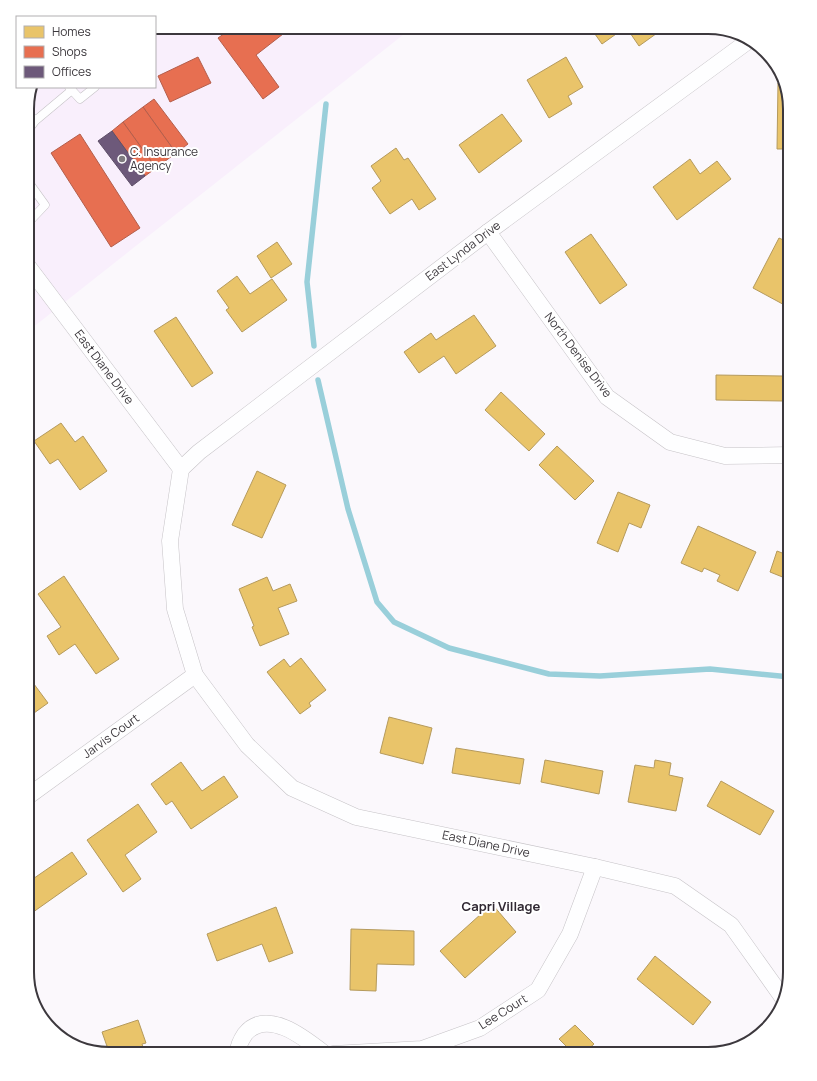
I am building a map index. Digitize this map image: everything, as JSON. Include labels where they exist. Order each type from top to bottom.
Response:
[{"type":"street","name":"East Lynda Drive","points":[[180,469],[199,452],[488,232],[745,43]]},
{"type":"street","name":"North Denise Drive","points":[[488,232],[607,397],[670,442],[725,456],[783,455]]},
{"type":"street","name":"East Diane Drive","points":[[34,274],[180,469],[170,541],[175,609],[195,675],[247,745],[292,788],[356,817],[596,867],[675,886],[732,926],[779,993]]},
{"type":"street","name":"Jarvis Court","points":[[34,792],[195,675]]},
{"type":"street","name":"Lee Court","points":[[428,1047],[480,1028],[538,990],[570,934],[596,867]]},
{"type":"street","points":[[240,1047],[241,1041],[247,1032],[255,1026],[275,1024],[295,1033],[315,1047]]},
{"type":"lane","points":[[34,121],[71,89],[80,99],[94,88]]},
{"type":"lane","points":[[34,190],[45,206],[34,217]]},
{"type":"shaded area","points":[[156,34],[404,34],[34,326],[34,104],[37,88],[156,88]]},
{"type":"building: Homes","points":[[595,34],[616,34],[602,44]]},
{"type":"building: Homes","points":[[631,34],[656,34],[639,46]]},
{"type":"building: Homes","points":[[566,57],[583,87],[568,96],[572,104],[549,118],[527,80]]},
{"type":"building: Homes","points":[[778,83],[783,109],[783,149],[777,149]]},
{"type":"building: Homes","points":[[502,114],[522,141],[479,173],[459,145]]},
{"type":"building: Homes","points":[[396,148],[404,160],[408,158],[436,199],[419,210],[412,199],[390,214],[372,188],[381,181],[371,166]]},
{"type":"building: Homes","points":[[690,159],[700,174],[717,161],[731,179],[677,220],[653,187]]},
{"type":"building: Homes","points":[[591,234],[627,285],[600,304],[565,252]]},
{"type":"building: Homes","points":[[779,238],[783,240],[783,304],[753,288]]},
{"type":"building: Homes","points":[[277,242],[292,264],[271,278],[257,256]]},
{"type":"building: Homes","points":[[237,276],[250,294],[272,279],[287,300],[242,332],[226,310],[229,308],[217,291]]},
{"type":"building: Homes","points":[[474,315],[496,346],[456,374],[444,356],[419,373],[404,352],[431,333],[436,340]]},
{"type":"building: Homes","points":[[176,317],[213,373],[192,387],[154,331]]},
{"type":"building: Homes","points":[[716,375],[783,376],[783,401],[716,400]]},
{"type":"building: Homes","points":[[501,392],[545,434],[529,451],[485,410]]},
{"type":"building: Homes","points":[[61,423],[75,442],[83,436],[107,471],[80,490],[58,459],[50,464],[34,441]]},
{"type":"building: Homes","points":[[557,446],[594,481],[575,500],[539,465]]},
{"type":"building: Homes","points":[[257,471],[286,485],[262,538],[232,525]]},
{"type":"building: Homes","points":[[618,492],[650,505],[641,528],[629,523],[618,552],[597,543]]},
{"type":"building: Homes","points":[[698,526],[756,552],[738,591],[717,581],[720,575],[704,568],[702,572],[681,563]]},
{"type":"building: Homes","points":[[777,551],[783,553],[783,577],[770,572]]},
{"type":"building: Homes","points":[[64,576],[119,659],[96,674],[75,644],[59,655],[47,636],[61,627],[38,594]]},
{"type":"building: Homes","points":[[267,577],[273,591],[290,584],[297,601],[278,608],[289,634],[260,646],[252,627],[254,626],[239,589]]},
{"type":"building: Homes","points":[[301,658],[326,690],[309,703],[311,706],[300,714],[267,672],[284,659],[290,667]]},
{"type":"building: Homes","points":[[34,684],[48,703],[34,713]]},
{"type":"building: Homes","points":[[389,717],[432,728],[423,764],[380,753]]},
{"type":"building: Homes","points":[[456,748],[524,759],[520,784],[452,773]]},
{"type":"building: Homes","points":[[545,760],[603,771],[599,794],[541,782]]},
{"type":"building: Homes","points":[[655,760],[671,763],[669,775],[683,778],[676,811],[628,802],[635,765],[654,768]]},
{"type":"building: Homes","points":[[181,762],[202,791],[224,776],[238,797],[191,829],[172,801],[166,805],[151,784]]},
{"type":"building: Homes","points":[[721,781],[774,811],[760,835],[707,806]]},
{"type":"building: Homes","points":[[138,804],[157,832],[125,855],[141,879],[123,892],[87,840]]},
{"type":"building: Homes","points":[[72,852],[87,874],[34,911],[34,878]]},
{"type":"building: Homes","points":[[492,904],[516,932],[465,978],[440,951]]},
{"type":"building: Homes","points":[[276,907],[293,953],[269,962],[262,944],[217,961],[207,934]]},
{"type":"building: Homes","points":[[351,929],[414,931],[414,965],[377,964],[376,991],[350,990]]},
{"type":"building: Homes","points":[[655,956],[711,1002],[693,1025],[637,979]]},
{"type":"building: Homes","points":[[138,1020],[146,1043],[142,1044],[143,1047],[107,1047],[102,1032]]},
{"type":"building: Homes","points":[[575,1025],[594,1044],[591,1047],[567,1047],[559,1039]]},
{"type":"building: Shops","points":[[223,34],[283,34],[256,55],[279,87],[263,99],[218,38]]},
{"type":"building: Shops","points":[[198,57],[211,83],[170,102],[158,76]]},
{"type":"building: Shops","points":[[154,99],[188,144],[176,153],[143,107]]},
{"type":"building: Shops","points":[[143,107],[176,153],[156,168],[123,122]]},
{"type":"building: Shops","points":[[123,122],[156,168],[145,176],[112,131]]},
{"type":"building: Shops","points":[[80,134],[140,228],[111,247],[51,153]]},
{"type":"building: Offices","name":"C. Insurance Agency","points":[[112,131],[145,176],[132,186],[98,141]]},
{"type":"waterway","points":[[314,346],[307,282],[326,104]]},
{"type":"waterway","points":[[318,380],[348,509],[377,602],[394,622],[449,648],[549,674],[600,676],[710,669],[783,676]]},
{"type":"place","name":"C. Insurance Agency","points":[[122,159]]},
{"type":"district","name":"Capri Village","points":[[501,906]]}]
